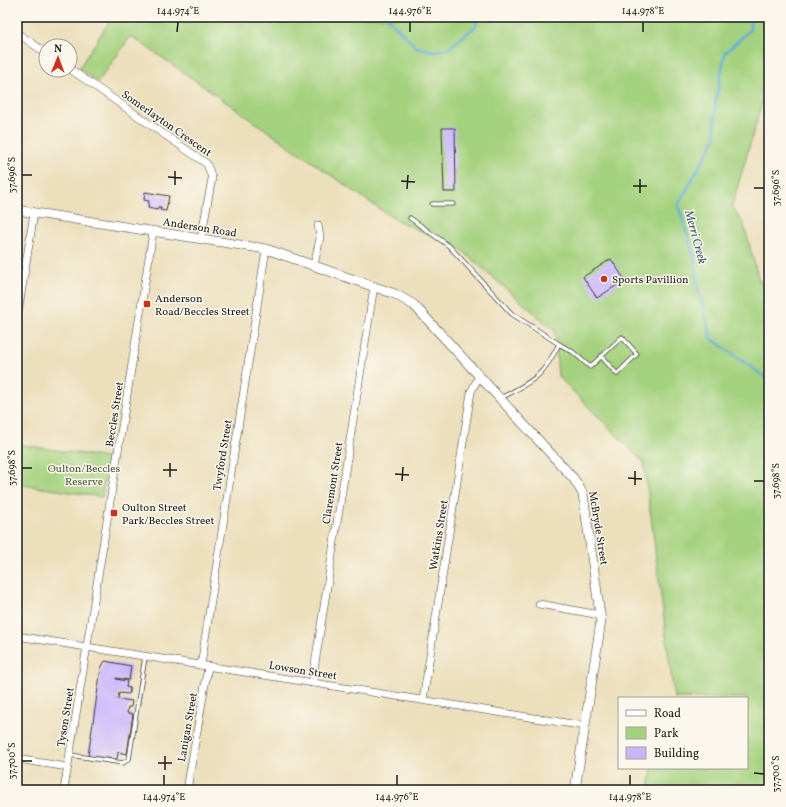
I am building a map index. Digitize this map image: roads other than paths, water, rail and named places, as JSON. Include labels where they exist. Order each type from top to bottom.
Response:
[{"type":"street","points":[[17,33],[38,47]]},
{"type":"street","name":"Somerlayton Crescent","points":[[78,75],[208,164],[212,178],[201,239]]},
{"type":"street","name":"Anderson Road","points":[[17,210],[266,249],[374,286]]},
{"type":"street","points":[[17,318],[34,213]]},
{"type":"street","points":[[314,265],[320,238],[318,225]]},
{"type":"street","name":"Beccles Street","points":[[87,648],[154,232]]},
{"type":"street","name":"Twyford Street","points":[[204,666],[266,249]]},
{"type":"street","name":"McBryde Street","points":[[374,286],[399,296],[414,305],[580,487],[586,508],[601,627],[575,790]]},
{"type":"street","name":"Claremont Street","points":[[312,683],[374,286]]},
{"type":"street","name":"Watkins Street","points":[[423,700],[471,392],[479,376]]},
{"type":"street","points":[[539,604],[600,615]]},
{"type":"street","name":"Lowson Street","points":[[17,636],[585,726]]},
{"type":"street","name":"Tyson Street","points":[[64,790],[87,648]]},
{"type":"street","name":"Lanigan Street","points":[[187,789],[204,666]]},
{"type":"street","points":[[17,759],[68,767]]},
{"type":"street","points":[[187,789],[195,790]]},
{"type":"lane","points":[[432,204],[454,204]]},
{"type":"lane","points":[[410,218],[449,246],[512,314],[573,352],[590,367],[601,356],[622,337],[638,354],[617,374],[601,356]]},
{"type":"lane","points":[[500,398],[538,377],[547,366],[559,344]]},
{"type":"lane","points":[[70,755],[123,763],[129,759],[145,657]]},
{"type":"waterway","name":"Merri Creek","points":[[387,17],[416,47],[433,51],[448,49],[476,26],[478,17]]},
{"type":"waterway","name":"Merri Creek","points":[[751,17],[750,30],[725,53],[715,104],[715,139],[678,205],[694,256],[698,288],[711,338],[769,380]]},
{"type":"place","name":"Sports Pavillion","points":[[604,279]]},
{"type":"place","name":"Anderson Road/Beccles Street","points":[[147,304]]},
{"type":"place","name":"Oulton Street Park/Beccles Street","points":[[114,513]]},
{"type":"park label","name":"Oulton/Beccles Reserve","points":[[84,474]]}]
